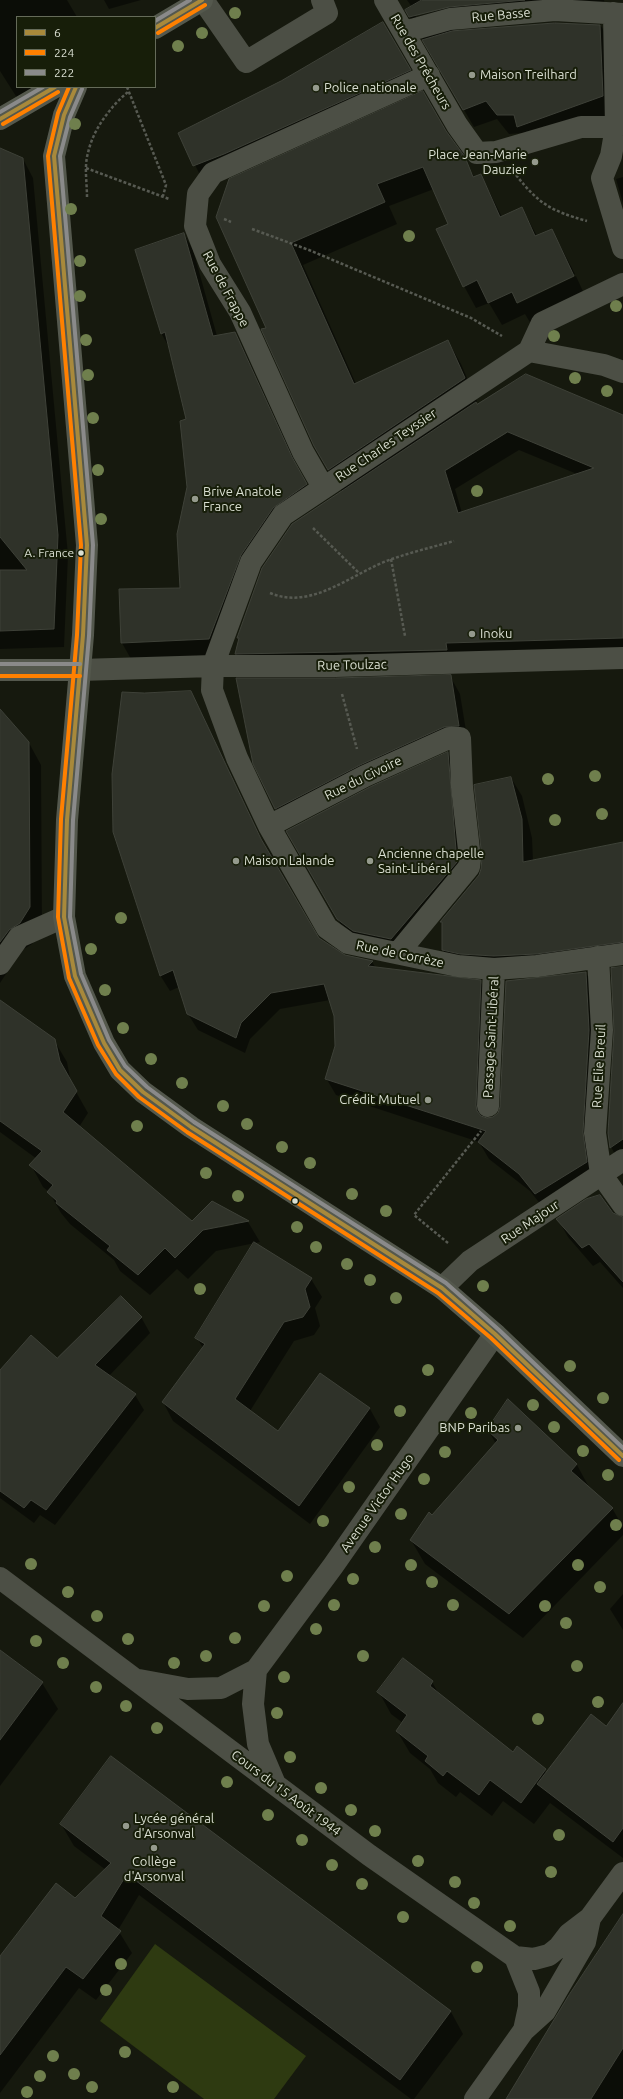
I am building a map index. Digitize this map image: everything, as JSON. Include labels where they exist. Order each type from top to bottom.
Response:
[{"type":"main road","points":[[156,27],[202,0]]},
{"type":"main road","points":[[0,119],[53,88]]},
{"type":"main road","points":[[76,88],[64,115],[54,156],[88,545],[68,820],[64,917],[75,976],[104,1043],[120,1070],[143,1092],[191,1127],[442,1288],[495,1334],[623,1456]]},
{"type":"main road","points":[[0,670],[80,670]]},
{"type":"street","points":[[202,0],[246,62],[327,13],[322,0]]},
{"type":"street","name":"Rue des Prêcheurs","points":[[385,0],[457,125],[478,153],[496,152]]},
{"type":"street","name":"Rue Basse","points":[[404,32],[450,19],[555,10],[619,13]]},
{"type":"street","points":[[619,13],[616,127],[617,157],[602,178],[623,248]]},
{"type":"street","name":"Rue de Frappe","points":[[323,487],[303,452],[240,312],[210,264],[195,226],[198,194],[213,173],[429,75]]},
{"type":"street","points":[[496,152],[581,127],[616,127]]},
{"type":"street","points":[[623,284],[542,323],[529,351],[604,365],[623,372]]},
{"type":"street","name":"Rue Charles Teyssier","points":[[213,666],[250,562],[283,515],[529,351]]},
{"type":"street","name":"Rue Toulzac","points":[[80,670],[213,666],[335,666],[623,658]]},
{"type":"street","name":"Rue de Corrèze","points":[[213,666],[212,690],[237,758],[269,826],[327,928],[348,943],[458,966],[494,969],[537,966],[623,954]]},
{"type":"street","name":"Rue du Civoire","points":[[269,826],[365,776],[449,738],[460,738],[462,787],[470,859],[469,867],[398,953]]},
{"type":"street","points":[[0,964],[19,937],[64,917]]},
{"type":"street","name":"Rue Elie Breuil","points":[[598,957],[602,1030],[595,1134],[601,1174]]},
{"type":"street","name":"Passage Saint-Libéral","points":[[488,1106],[494,969]]},
{"type":"street","name":"Rue Majour","points":[[442,1288],[470,1262],[623,1160]]},
{"type":"street","points":[[601,1174],[623,1205]]},
{"type":"street","name":"Avenue Victor Hugo","points":[[135,1679],[188,1688],[221,1688],[256,1670],[337,1560],[495,1334]]},
{"type":"street","name":"Cours du 15 Août 1944","points":[[0,1578],[368,1855],[515,1957]]},
{"type":"street","points":[[256,1670],[253,1704],[258,1744],[276,1785]]},
{"type":"street","points":[[524,2030],[529,2007],[529,1992],[515,1957],[534,1959],[549,1955],[559,1948],[569,1934],[590,1918],[623,1873]]},
{"type":"street","points":[[475,2099],[524,2030],[545,2011],[585,1942],[590,1918]]},
{"type":"path","points":[[128,88],[166,185],[163,196]]},
{"type":"path","points":[[88,204],[88,153],[96,133],[108,112],[129,91]]},
{"type":"path","points":[[496,152],[533,197],[561,214],[581,220]]},
{"type":"path","points":[[54,156],[170,199]]},
{"type":"path","points":[[223,219],[231,222]]},
{"type":"path","points":[[252,229],[309,250],[472,318],[529,351]]},
{"type":"path","points":[[292,508],[359,573]]},
{"type":"path","points":[[243,582],[282,598],[318,594],[359,573],[391,559],[454,541]]},
{"type":"path","points":[[391,559],[410,664]]},
{"type":"path","points":[[335,666],[365,776]]},
{"type":"path","points":[[470,1262],[414,1215],[482,1130]]},
{"type":"green space","points":[[155,1944],[306,2056],[274,2099],[204,2099],[100,2021]]},
{"type":"building","points":[[422,0],[525,0],[449,7],[409,17],[405,10]]},
{"type":"building","points":[[383,22],[411,70],[224,154],[193,166],[178,133],[281,81]]},
{"type":"building","points":[[555,23],[600,25],[603,96],[517,127],[514,115],[497,115],[486,101],[463,110],[422,40],[452,31]]},
{"type":"building","points":[[423,91],[446,131],[465,157],[473,177],[481,174],[500,217],[522,207],[535,236],[552,229],[574,276],[517,303],[512,292],[488,303],[477,280],[463,287],[436,229],[448,224],[423,167],[377,184],[385,202],[291,243],[354,384],[448,340],[465,378],[328,470],[314,446],[261,329],[266,328],[216,217],[229,179]]},
{"type":"building","points":[[0,148],[23,158],[58,535],[54,629],[0,631],[0,570],[27,570],[0,537]]},
{"type":"building","points":[[184,233],[213,336],[235,332],[292,457],[307,484],[273,508],[241,555],[209,639],[121,643],[119,589],[180,588],[177,534],[187,487],[180,421],[186,419],[165,332],[161,334],[135,250]]},
{"type":"building","points":[[526,374],[623,415],[623,638],[446,643],[447,650],[235,654],[239,638],[237,638],[262,568],[292,524],[476,402],[477,404]],"holes":[[[508,432],[594,468],[458,513],[445,471]]]},
{"type":"building","points":[[451,675],[459,726],[444,727],[360,765],[275,809],[253,764],[236,678],[335,678]]},
{"type":"building","points":[[191,691],[261,839],[319,938],[345,955],[373,961],[368,966],[481,980],[476,1105],[477,1111],[481,1116],[487,1118],[493,1117],[498,1113],[500,1107],[506,981],[586,972],[589,1030],[583,1132],[587,1162],[535,1194],[519,1174],[478,1142],[486,1131],[325,1079],[335,1046],[334,1016],[324,984],[271,993],[241,1023],[236,1038],[187,1014],[173,970],[160,976],[113,832],[112,774],[122,692],[144,693]]},
{"type":"building","points":[[0,709],[29,742],[30,907],[20,923],[9,930],[0,942]]},
{"type":"building","points":[[448,752],[457,862],[391,939],[353,931],[337,919],[286,831],[370,787]]},
{"type":"building","points":[[511,777],[522,819],[523,862],[623,842],[623,942],[536,954],[494,956],[460,954],[442,950],[442,922],[440,922],[479,875],[481,869],[482,858],[474,785]]},
{"type":"building","points":[[623,967],[623,1139],[610,1148],[608,1133],[614,1031],[611,968]]},
{"type":"building","points":[[0,1000],[55,1039],[60,1061],[77,1091],[63,1112],[192,1221],[212,1201],[249,1221],[203,1230],[175,1258],[165,1248],[138,1275],[107,1250],[110,1246],[56,1203],[57,1201],[47,1192],[53,1185],[29,1165],[42,1151],[0,1121]]},
{"type":"building","points":[[600,1195],[613,1213],[623,1217],[623,1282],[589,1244],[582,1248],[556,1219],[586,1199]]},
{"type":"building","points":[[254,1242],[312,1278],[305,1289],[310,1307],[303,1317],[284,1322],[235,1399],[278,1431],[320,1373],[370,1408],[299,1506],[162,1402],[205,1344],[195,1338]]},
{"type":"building","points":[[121,1296],[142,1317],[95,1365],[136,1394],[46,1510],[31,1500],[24,1508],[0,1491],[0,1370],[31,1335],[57,1358]]},
{"type":"building","points":[[508,1399],[577,1464],[571,1471],[613,1508],[509,1614],[410,1540],[429,1512],[432,1515],[498,1440],[487,1430]]},
{"type":"building","points":[[0,1650],[43,1682],[0,1740]]},
{"type":"building","points":[[403,1658],[433,1681],[430,1686],[513,1752],[517,1746],[546,1769],[521,1803],[490,1780],[479,1795],[447,1771],[443,1776],[425,1761],[428,1756],[396,1731],[407,1715],[377,1692]]},
{"type":"building","points":[[623,1703],[623,1828],[613,1842],[537,1784],[591,1714],[606,1726]]},
{"type":"building","points":[[111,1756],[451,2011],[400,2080],[127,1874],[101,1916],[121,1931],[83,1979],[66,1967],[0,2055],[0,1956],[56,1883],[75,1898],[111,1863],[60,1824]]},
{"type":"building","points":[[623,1914],[623,2048],[591,2099],[506,2099],[569,1995]]},
{"type":"transit line","name":"222","points":[[156,20],[190,0]]},
{"type":"transit line","name":"6","points":[[156,27],[202,0]]},
{"type":"transit line","name":"224","points":[[158,33],[205,5]]},
{"type":"transit line","name":"222","points":[[0,112],[41,88]]},
{"type":"transit line","name":"6","points":[[0,119],[53,88]]},
{"type":"transit line","name":"224","points":[[69,88],[58,113],[48,156],[81,545],[77,635],[61,819],[58,917],[69,978],[98,1045],[116,1074],[139,1097],[187,1132],[438,1293],[491,1338],[619,1460]]},
{"type":"transit line","name":"6","points":[[76,88],[64,115],[54,156],[87,545],[83,635],[67,820],[64,917],[75,976],[104,1043],[120,1070],[143,1092],[191,1127],[442,1288],[495,1334],[623,1456]]},
{"type":"transit line","name":"222","points":[[82,89],[70,117],[60,156],[93,545],[89,636],[73,820],[70,917],[81,974],[109,1040],[125,1066],[147,1087],[194,1122],[446,1283],[499,1330],[623,1448]]},
{"type":"transit line","name":"224","points":[[3,124],[58,92]]},
{"type":"transit line","name":"222","points":[[0,664],[80,664]]},
{"type":"transit line","name":"224","points":[[0,676],[80,676]]},
{"type":"place","name":"Maison Treilhard","points":[[472,75]]},
{"type":"place","name":"Police nationale","points":[[316,88]]},
{"type":"place","name":"Place Jean-Marie Dauzier","points":[[535,162]]},
{"type":"place","name":"Brive Anatole France","points":[[195,499]]},
{"type":"place","name":"A. France","points":[[81,553]]},
{"type":"place","name":"Inoku","points":[[472,634]]},
{"type":"place","name":"Maison Lalande","points":[[236,861]]},
{"type":"place","name":"Ancienne chapelle Saint-Libéral","points":[[370,861]]},
{"type":"place","name":"Crédit Mutuel","points":[[428,1100]]},
{"type":"place","name":"BNP Paribas","points":[[518,1428]]},
{"type":"place","name":"Lycée général d'Arsonval","points":[[126,1826]]},
{"type":"place","name":"Collège d'Arsonval","points":[[154,1848]]}]
